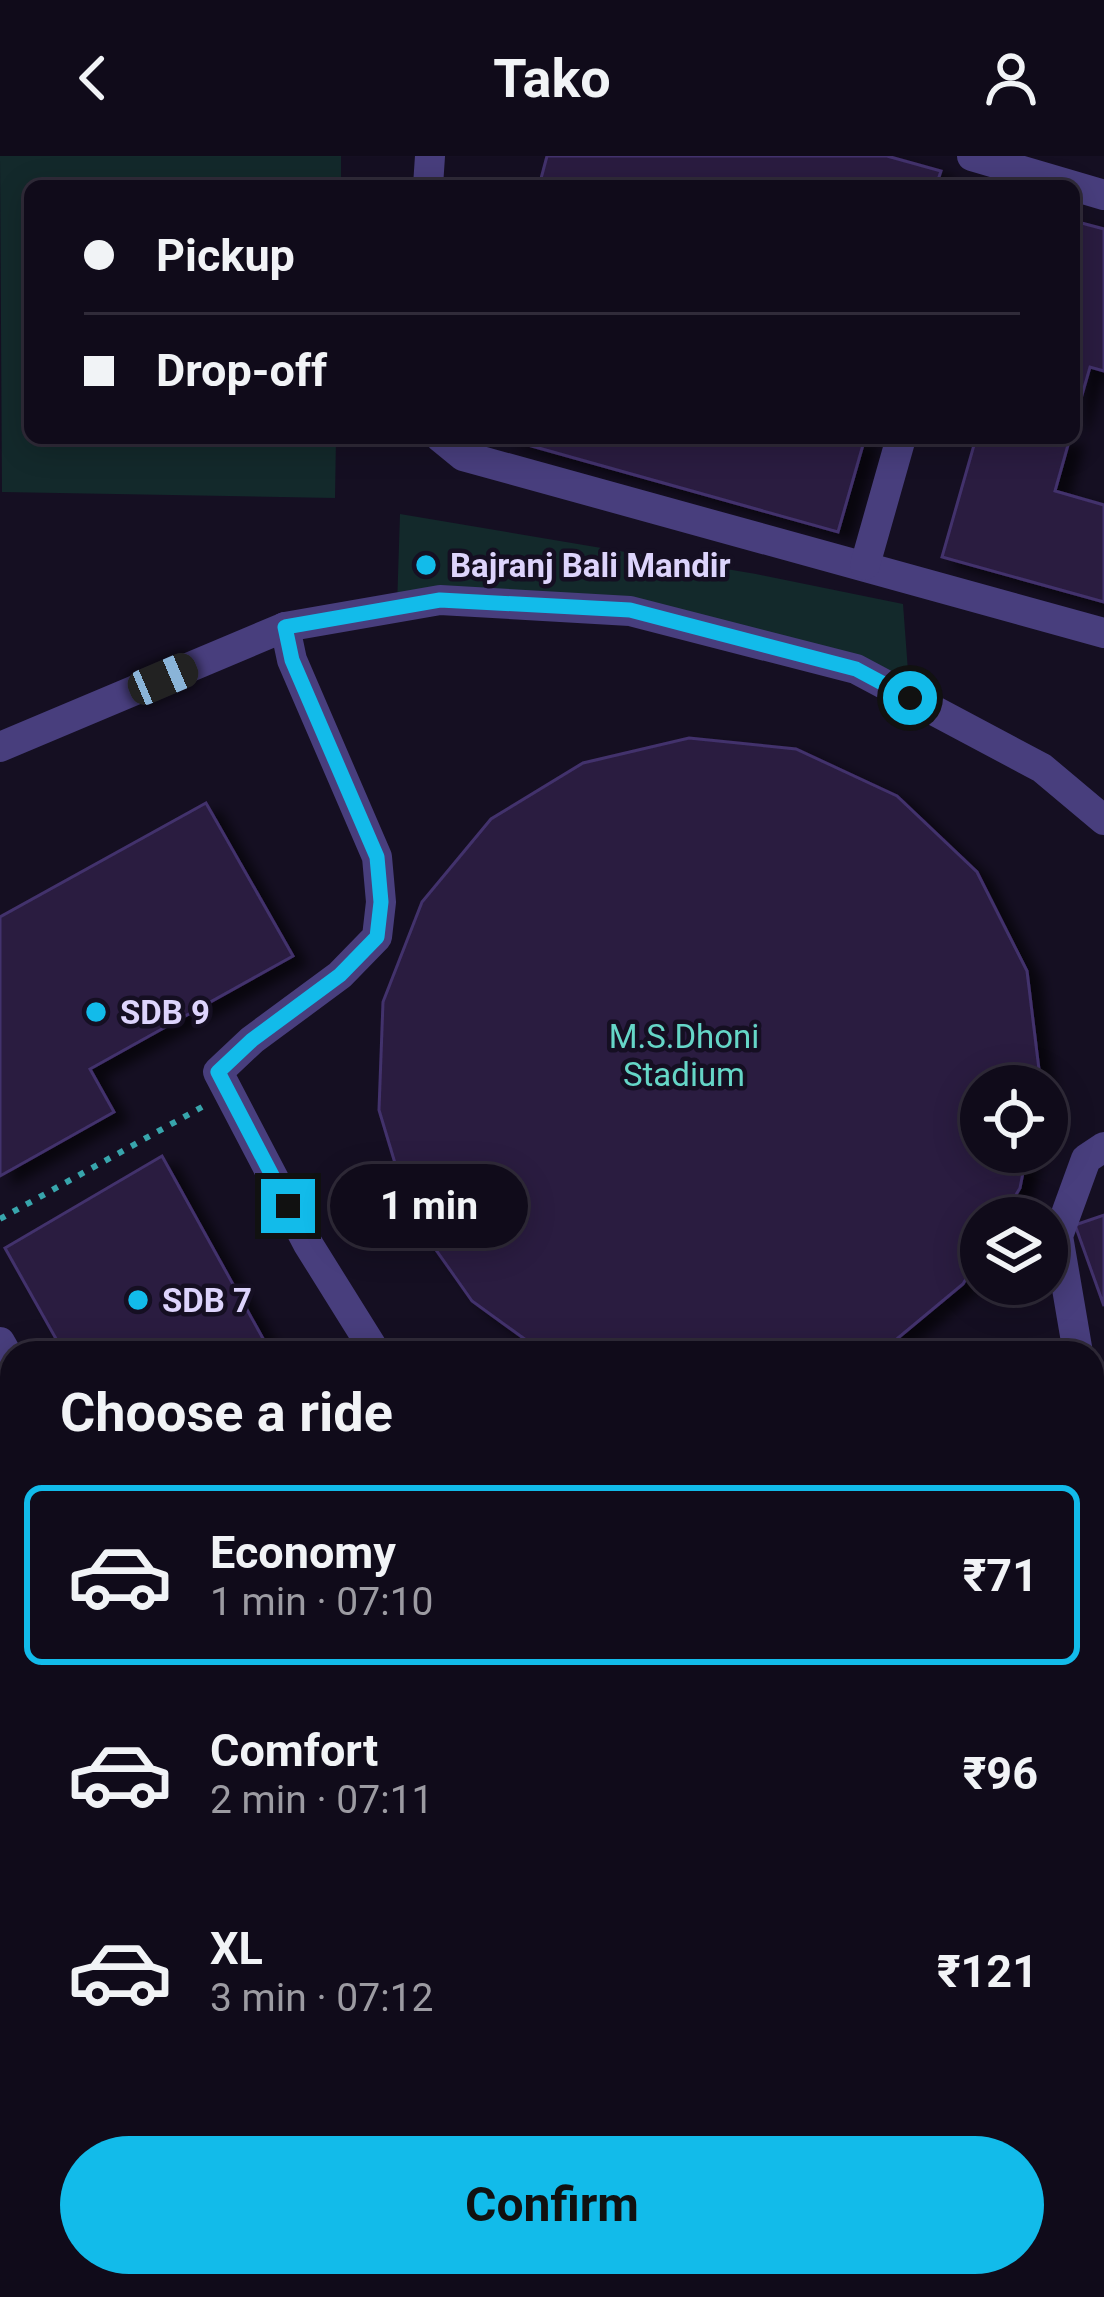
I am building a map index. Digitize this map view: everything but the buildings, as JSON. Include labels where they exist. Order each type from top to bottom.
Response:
[{"type":"street","points":[[976,167],[1035,180]]},
{"type":"street","points":[[448,444],[463,456],[1104,633]]},
{"type":"street","points":[[865,565],[900,444]]},
{"type":"street","points":[[0,747],[285,627],[440,600],[630,610],[856,669],[1042,768],[1104,820]]},
{"type":"street","points":[[285,627],[292,660],[377,857],[381,902],[377,937],[340,975],[252,1040],[218,1072],[308,1244],[369,1341]]},
{"type":"street","points":[[1076,1341],[1058,1236],[1087,1159],[1104,1147]]},
{"type":"path","points":[[0,1219],[229,1092]]},
{"type":"green space","points":[[0,156],[341,156],[341,180],[24,180],[24,444],[336,444],[335,498],[2,492]]},
{"type":"green space","points":[[400,514],[756,574],[903,604],[910,698],[647,615],[397,607]]},
{"type":"place","name":"Bajranj Bali Mandir","points":[[426,565]]},
{"type":"place","name":"SDB 9","points":[[96,1012]]},
{"type":"place","name":"SDB 7","points":[[138,1300]]},
{"type":"route","points":[[288,1206],[218,1072],[252,1040],[340,975],[377,937],[381,902],[377,857],[292,660],[285,627],[440,600],[630,610],[856,669],[910,698]]},
{"type":"park label","name":"M.S.Dhoni Stadium","points":[[684,1055]]}]
